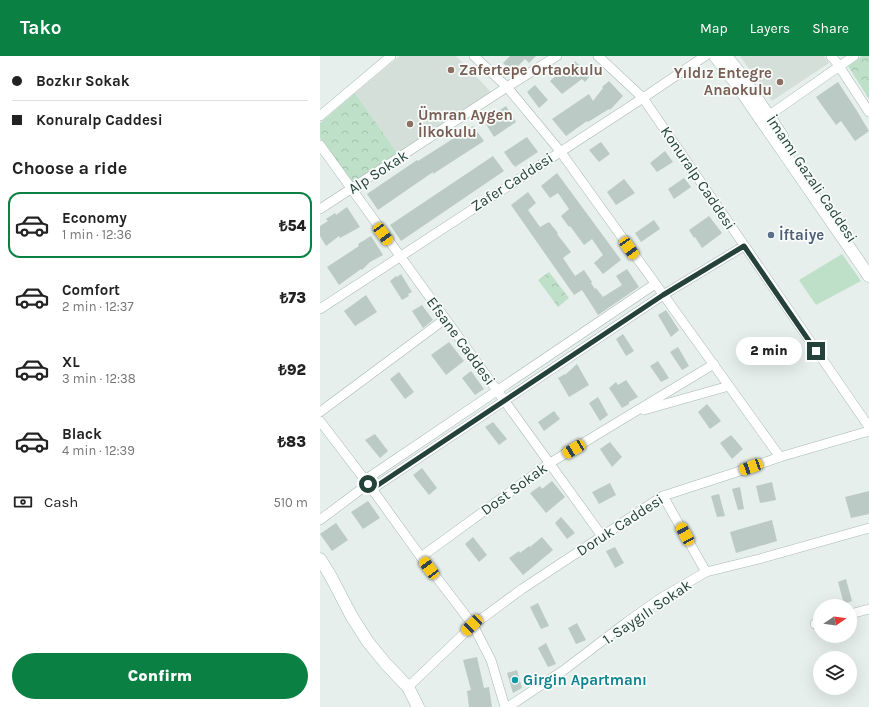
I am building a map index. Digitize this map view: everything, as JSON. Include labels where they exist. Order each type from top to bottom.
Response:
[{"type":"main road","name":"İmamı Gazali Caddesi","points":[[714,56],[735,82],[869,276]]},
{"type":"main road","name":"İmamı Gazali Caddesi","points":[[726,56],[742,76],[869,262]]},
{"type":"main road","points":[[320,559],[352,617],[368,642],[408,688],[418,707]]},
{"type":"street","points":[[320,116],[391,56]]},
{"type":"street","points":[[474,56],[507,87],[560,151],[780,457]]},
{"type":"street","name":"Alp Sokak","points":[[320,209],[557,56]]},
{"type":"street","name":"Konuralp Caddesi","points":[[598,56],[643,98],[869,428]]},
{"type":"street","name":"Zafer Caddesi","points":[[320,309],[705,56]]},
{"type":"street","points":[[831,56],[869,112]]},
{"type":"street","points":[[768,116],[854,56]]},
{"type":"street","name":"Efsane Caddesi","points":[[320,145],[399,257],[602,536]]},
{"type":"street","points":[[368,484],[504,401],[663,295],[744,246]]},
{"type":"street","points":[[320,520],[497,390],[655,284]]},
{"type":"street","points":[[320,412],[445,319]]},
{"type":"street","name":"Dost Sokak","points":[[421,557],[550,463],[714,364]]},
{"type":"street","points":[[632,413],[729,386]]},
{"type":"street","points":[[320,421],[472,625],[491,660],[507,707]]},
{"type":"street","name":"Doruk Caddesi","points":[[408,688],[472,625],[522,589],[663,496],[780,457],[869,431]]},
{"type":"street","points":[[663,496],[706,572]]},
{"type":"street","name":"1. Saygılı Sokak","points":[[507,707],[564,670],[661,598],[706,572],[869,528]]},
{"type":"street","points":[[857,612],[869,608]]},
{"type":"shaded area","name":"Ümran Aygen İlkokulu","points":[[400,56],[456,56],[492,93],[398,154],[355,93]]},
{"type":"shaded area","name":"Yıldız Entegre Anaokulu","points":[[740,56],[824,56],[829,63],[772,101]]},
{"type":"green space","points":[[862,56],[869,56],[869,99],[848,66]]},
{"type":"green space","points":[[355,93],[398,154],[352,184],[320,138],[320,123]]},
{"type":"green space","points":[[842,254],[861,281],[816,305],[799,280]]},
{"type":"green space","points":[[549,272],[569,298],[558,307],[538,280]]},
{"type":"building","points":[[510,56],[536,56],[529,63],[525,59],[512,72],[503,63]]},
{"type":"building","points":[[575,61],[590,76],[585,82],[582,79],[562,94],[550,81],[563,70],[565,72]]},
{"type":"building","points":[[609,81],[623,96],[610,110],[609,109],[588,122],[587,121],[566,136],[552,119],[589,94],[593,101],[603,88],[602,87]]},
{"type":"building","points":[[838,82],[869,131],[855,141],[841,121],[836,125],[816,97]]},
{"type":"building","points":[[535,85],[548,100],[539,108],[527,92]]},
{"type":"building","points":[[506,106],[516,122],[494,137],[484,121]]},
{"type":"building","points":[[473,126],[484,141],[433,174],[433,172],[378,210],[367,194],[417,160],[418,161]]},
{"type":"building","points":[[527,137],[538,152],[515,167],[504,152]]},
{"type":"building","points":[[601,142],[610,154],[599,162],[589,150]]},
{"type":"building","points":[[665,151],[673,162],[657,172],[650,163]]},
{"type":"building","points":[[493,156],[504,171],[401,241],[390,225]]},
{"type":"building","points":[[557,173],[621,260],[603,274],[594,263],[603,255],[592,239],[584,245],[561,216],[569,209],[558,193],[550,198],[541,186]]},
{"type":"building","points":[[684,178],[691,187],[674,199],[668,189]]},
{"type":"building","points":[[624,179],[635,193],[616,205],[607,192]]},
{"type":"building","points":[[528,192],[536,203],[528,210],[540,227],[549,222],[558,233],[557,234],[571,252],[563,258],[575,276],[584,270],[595,289],[596,288],[603,297],[622,285],[616,276],[627,269],[639,287],[598,315],[582,290],[574,295],[511,205]]},
{"type":"building","points":[[347,207],[360,227],[340,238],[339,236],[326,246],[320,236],[320,226],[328,221],[326,219],[335,213],[336,215]]},
{"type":"building","points":[[709,216],[722,233],[702,248],[689,230]]},
{"type":"building","points":[[654,220],[660,229],[641,242],[635,233]]},
{"type":"building","points":[[371,236],[383,255],[370,262],[362,270],[361,269],[339,285],[327,267],[359,246],[358,244]]},
{"type":"building","points":[[401,274],[412,292],[408,294],[409,296],[402,300],[390,281]]},
{"type":"building","points":[[366,295],[377,312],[355,326],[344,311]]},
{"type":"building","points":[[422,305],[433,320],[423,328],[412,311]]},
{"type":"building","points":[[666,310],[679,330],[671,337],[658,315]]},
{"type":"building","points":[[623,334],[634,351],[626,356],[616,339]]},
{"type":"building","points":[[449,342],[464,361],[446,375],[431,355]]},
{"type":"building","points":[[678,347],[689,366],[682,370],[670,352]]},
{"type":"building","points":[[658,361],[669,378],[661,382],[650,366]]},
{"type":"building","points":[[577,364],[589,385],[569,397],[558,378],[565,375]]},
{"type":"building","points":[[471,371],[484,389],[475,395],[462,378]]},
{"type":"building","points":[[399,372],[414,392],[405,399],[390,379]]},
{"type":"building","points":[[626,380],[638,397],[622,408],[609,388],[616,382],[618,385]]},
{"type":"building","points":[[598,397],[608,415],[600,421],[589,403]]},
{"type":"building","points":[[707,404],[721,421],[710,429],[698,412]]},
{"type":"building","points":[[554,411],[560,419],[544,431],[538,422]]},
{"type":"building","points":[[493,422],[507,439],[499,445],[485,427]]},
{"type":"building","points":[[375,434],[388,451],[380,458],[365,440]]},
{"type":"building","points":[[731,435],[743,449],[732,459],[720,443]]},
{"type":"building","points":[[610,442],[622,457],[612,467],[600,449]]},
{"type":"building","points":[[422,468],[437,488],[429,495],[413,475]]},
{"type":"building","points":[[552,481],[565,497],[546,513],[530,493],[540,486],[542,489]]},
{"type":"building","points":[[772,482],[776,500],[760,503],[756,486]]},
{"type":"building","points":[[610,483],[616,495],[599,504],[592,492]]},
{"type":"building","points":[[740,487],[744,509],[738,510],[732,489]]},
{"type":"building","points":[[869,491],[869,514],[851,518],[845,497]]},
{"type":"building","points":[[719,494],[725,516],[717,517],[711,496]]},
{"type":"building","points":[[368,501],[380,518],[363,529],[351,512]]},
{"type":"building","points":[[561,517],[575,533],[567,539],[555,523]]},
{"type":"building","points":[[772,520],[777,541],[736,553],[730,532]]},
{"type":"building","points":[[336,523],[348,540],[332,551],[320,534]]},
{"type":"building","points":[[473,537],[487,555],[479,562],[465,544]]},
{"type":"building","points":[[542,537],[553,550],[523,575],[509,558],[519,551],[520,553],[529,546],[530,547]]},
{"type":"building","points":[[615,547],[624,563],[615,568],[606,551]]},
{"type":"building","points":[[846,579],[851,599],[843,599],[838,582]]},
{"type":"building","points":[[538,603],[549,626],[541,629],[530,607]]},
{"type":"building","points":[[577,623],[586,640],[576,644],[568,628]]},
{"type":"building","points":[[546,643],[556,664],[548,667],[538,648]]},
{"type":"building","points":[[477,657],[484,688],[489,687],[492,707],[469,707],[467,691],[471,690],[463,660]]},
{"type":"building","name":"Girgin Apartmanı","points":[[517,670],[522,688],[513,693],[507,673]]},
{"type":"place","name":"Zafertepe Ortaokulu","points":[[451,70]]},
{"type":"place","name":"Yıldız Entegre Anaokulu","points":[[780,82]]},
{"type":"place","name":"Ümran Aygen İlkokulu","points":[[410,124]]},
{"type":"place","name":"İftaiye","points":[[771,235]]},
{"type":"place","name":"Girgin Apartmanı","points":[[515,680]]},
{"type":"route","points":[[368,484],[372,489],[663,295],[744,246],[816,351]]}]
